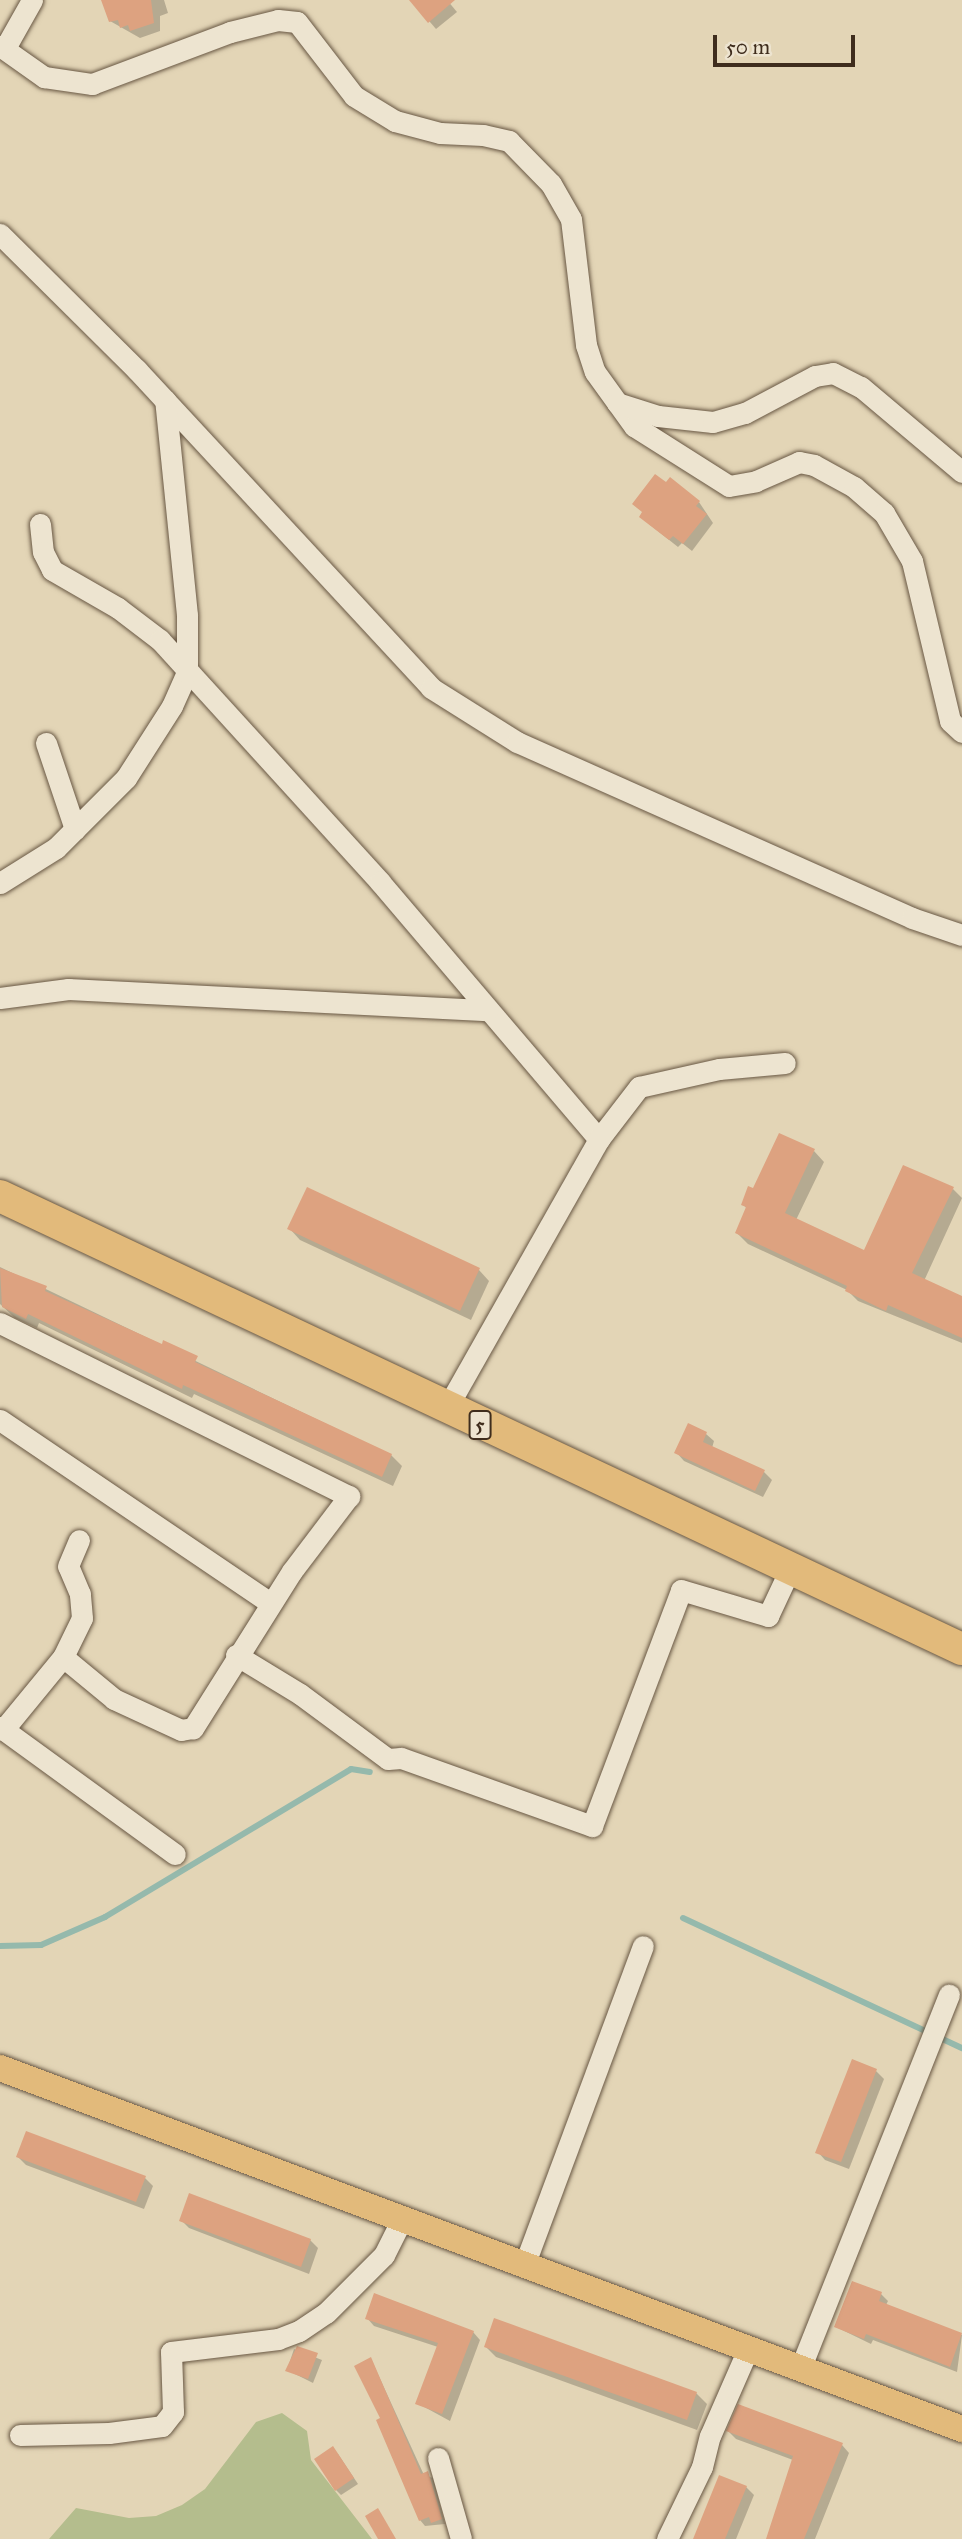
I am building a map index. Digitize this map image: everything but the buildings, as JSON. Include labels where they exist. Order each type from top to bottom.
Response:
[{"type":"highway","name":"5","points":[[0,1196],[446,1409],[962,1649]]},
{"type":"main road","points":[[0,2068],[962,2429]]},
{"type":"street","points":[[32,0],[2,47],[44,76],[92,84],[230,32],[278,20],[297,22],[354,96],[395,121],[440,134],[483,135],[509,141],[551,184],[571,219],[586,345],[596,372],[617,403],[649,439],[729,486],[756,481],[799,462],[814,465],[854,487],[884,513],[912,561],[950,721],[962,732]]},
{"type":"street","points":[[0,234],[165,400],[431,688],[470,716],[517,742],[912,918],[962,935]]},
{"type":"street","points":[[617,403],[658,416],[713,422],[745,413],[815,376],[833,373],[861,387],[962,472]]},
{"type":"street","points":[[0,883],[55,848],[126,778],[172,706],[187,673],[187,615],[165,400]]},
{"type":"street","points":[[40,524],[43,552],[52,570],[118,608],[160,640],[187,673],[380,882],[599,1139]]},
{"type":"street","points":[[46,743],[75,829]]},
{"type":"street","points":[[0,998],[68,989],[487,1010]]},
{"type":"street","points":[[446,1409],[599,1139],[626,1099],[651,1081],[767,1062],[785,1063]]},
{"type":"street","points":[[0,1323],[349,1496],[270,1603],[192,1728],[181,1730],[114,1699],[63,1657]]},
{"type":"street","points":[[0,1420],[270,1603]]},
{"type":"street","points":[[79,1539],[68,1566],[80,1594],[82,1618],[63,1657],[1,1729],[175,1854]]},
{"type":"street","points":[[236,1655],[300,1694],[388,1759],[401,1758],[592,1826],[681,1590],[768,1616],[790,1569]]},
{"type":"street","points":[[525,2263],[643,1945]]},
{"type":"street","points":[[800,2369],[949,1995]]},
{"type":"street","points":[[20,2435],[109,2433],[162,2426],[173,2413],[171,2352],[278,2339],[299,2331],[326,2313],[384,2255],[402,2219]]},
{"type":"street","points":[[667,2539],[702,2467],[710,2436],[748,2349]]},
{"type":"street","points":[[438,2458],[461,2539]]},
{"type":"green space","points":[[282,2413],[307,2431],[311,2460],[372,2539],[49,2539],[76,2508],[129,2518],[156,2516],[182,2505],[205,2489],[256,2422]]},
{"type":"waterway","points":[[0,1946],[41,1945],[105,1917],[351,1769],[370,1772]]},
{"type":"waterway","points":[[683,1918],[962,2048]]}]
